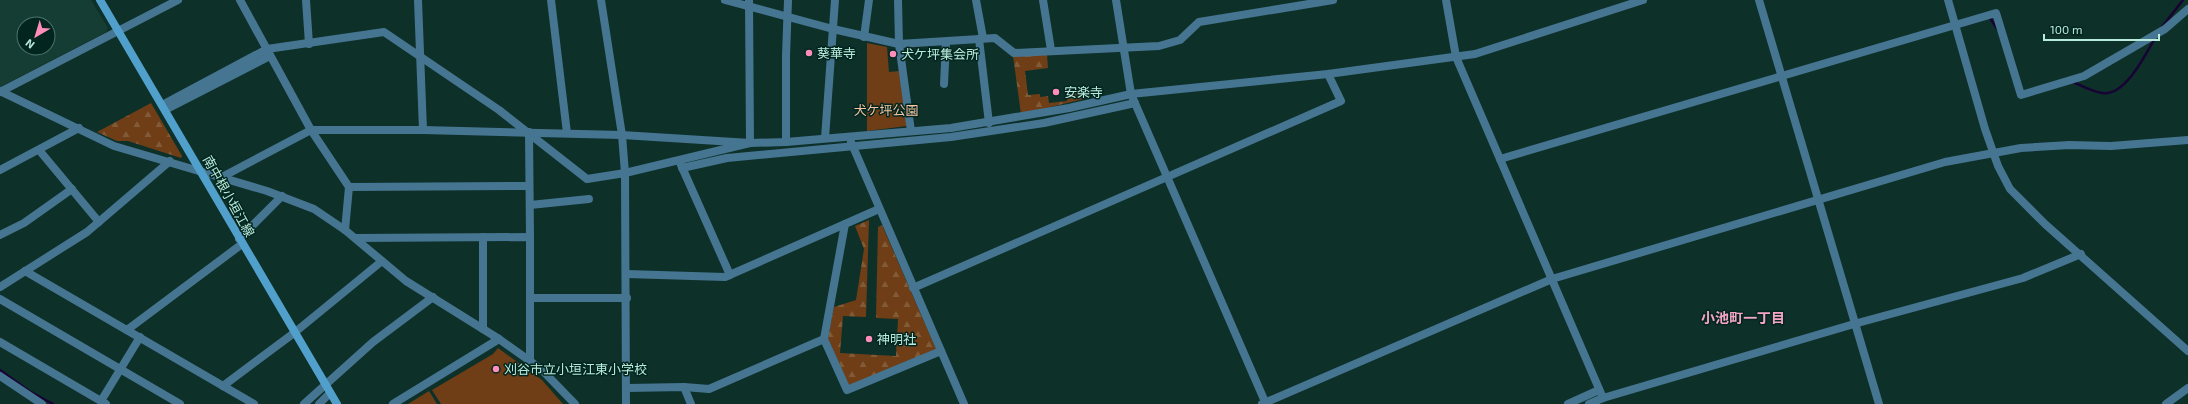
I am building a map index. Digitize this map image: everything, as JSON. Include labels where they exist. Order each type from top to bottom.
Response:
[{"type":"main road","name":"南中根小垣江線","points":[[100,0],[119,30],[202,172],[240,241],[337,404]]},
{"type":"street","points":[[0,91],[178,0]]},
{"type":"street","points":[[240,0],[311,130],[349,188],[345,230]]},
{"type":"street","points":[[306,0],[309,44]]},
{"type":"street","points":[[418,0],[423,130]]},
{"type":"street","points":[[551,0],[567,133]]},
{"type":"street","points":[[601,0],[622,134],[625,173],[627,298],[626,404]]},
{"type":"street","points":[[725,0],[749,3],[833,29],[899,44],[995,38],[1014,52],[1159,46],[1180,40],[1199,22],[1333,0]]},
{"type":"street","points":[[786,142],[788,0]]},
{"type":"street","points":[[825,138],[835,0]]},
{"type":"street","points":[[864,37],[869,0]]},
{"type":"street","points":[[898,0],[899,44],[911,131]]},
{"type":"street","points":[[976,0],[989,123]]},
{"type":"street","points":[[1043,0],[1051,50]]},
{"type":"street","points":[[1116,0],[1131,94],[1265,404],[1552,279],[1945,162],[2028,147],[2069,145],[2111,146],[2188,140]]},
{"type":"street","points":[[1446,0],[1456,57],[1601,394]]},
{"type":"street","points":[[222,177],[311,130],[423,130],[622,134],[750,143],[786,142],[951,128],[989,123],[1069,108],[1131,94],[1328,74],[1475,54],[1643,0]]},
{"type":"street","points":[[1759,0],[1878,404]]},
{"type":"street","points":[[1948,0],[1993,154],[2010,189],[2045,224],[2081,254],[2188,351]]},
{"type":"street","points":[[749,3],[750,143]]},
{"type":"street","points":[[1500,159],[1782,76],[1957,28],[1996,13],[2021,95],[2084,76],[2165,29],[2188,9]]},
{"type":"street","points":[[164,107],[268,52],[384,32],[420,54],[529,132],[587,179],[727,158],[853,147],[990,132],[1044,123],[1135,104]]},
{"type":"street","points":[[944,84],[946,42]]},
{"type":"street","points":[[913,288],[1341,101],[1328,74]]},
{"type":"street","points":[[0,91],[114,146],[170,161],[305,204],[330,218],[406,280],[499,339],[530,361],[543,371],[575,404]]},
{"type":"street","points":[[0,170],[78,128]]},
{"type":"street","points":[[529,132],[528,186],[530,205],[530,361]]},
{"type":"street","points":[[848,136],[964,404]]},
{"type":"street","points":[[681,164],[750,143]]},
{"type":"street","points":[[39,150],[99,222]]},
{"type":"street","points":[[0,287],[87,232],[170,161]]},
{"type":"street","points":[[681,164],[730,275]]},
{"type":"street","points":[[349,188],[528,186]]},
{"type":"street","points":[[0,236],[24,223],[72,189]]},
{"type":"street","points":[[127,330],[240,241],[282,196]]},
{"type":"street","points":[[530,205],[589,200]]},
{"type":"street","points":[[626,274],[725,277],[879,209]]},
{"type":"street","points":[[845,224],[824,339],[847,390],[941,351]]},
{"type":"street","points":[[483,329],[484,237]]},
{"type":"street","points":[[356,238],[530,237]]},
{"type":"street","points":[[1568,404],[2022,278],[2081,254]]},
{"type":"street","points":[[223,386],[294,333],[382,261]]},
{"type":"street","points":[[25,271],[254,404]]},
{"type":"street","points":[[304,404],[325,383],[373,342],[433,297]]},
{"type":"street","points":[[530,298],[627,298]]},
{"type":"street","points":[[0,299],[180,404]]},
{"type":"street","points":[[0,342],[103,403],[140,337]]},
{"type":"street","points":[[393,404],[499,339]]},
{"type":"street","points":[[627,388],[684,387],[709,389],[824,339]]},
{"type":"street","points":[[0,376],[23,393],[42,404]]},
{"type":"street","points":[[684,387],[691,404]]},
{"type":"street","points":[[2166,404],[2188,388]]},
{"type":"street","points":[[319,404],[330,392]]},
{"type":"street","points":[[1590,404],[1601,394]]},
{"type":"shaded area","points":[[0,0],[91,0],[108,28],[106,32],[0,87]]},
{"type":"green space","name":"犬ケ坪公園","points":[[867,43],[887,47],[889,72],[899,71],[907,126],[867,131]]},
{"type":"green space","points":[[1047,55],[1048,68],[1025,71],[1028,95],[1040,94],[1040,97],[1048,96],[1049,103],[1067,101],[1066,91],[1082,89],[1084,99],[1021,114],[1013,56]]},
{"type":"green space","points":[[151,103],[182,156],[181,158],[128,141],[117,141],[97,132]]},
{"type":"green space","points":[[869,220],[866,317],[843,316],[840,353],[896,356],[898,319],[876,318],[878,227],[882,225],[936,349],[849,386],[828,338],[834,307],[856,300],[864,249],[855,226]]},
{"type":"green space","name":"刈谷市立小垣江東小学校","points":[[498,348],[542,380],[563,404],[441,404],[432,390],[493,354]]},
{"type":"green space","points":[[429,391],[437,404],[408,404]]},
{"type":"waterway","points":[[2162,27],[2183,0]]},
{"type":"waterway","points":[[1990,18],[1998,30]]},
{"type":"waterway","points":[[2073,82],[2102,93],[2111,92],[2119,88],[2127,82],[2134,73],[2155,38]]},
{"type":"waterway","points":[[0,370],[29,391],[53,404]]},
{"type":"place","name":"葵華寺","points":[[809,53]]},
{"type":"place","name":"犬ケ坪集会所","points":[[893,54]]},
{"type":"place","name":"安楽寺","points":[[1056,92]]},
{"type":"place","name":"神明社","points":[[869,339]]},
{"type":"place","name":"刈谷市立小垣江東小学校","points":[[496,369]]},
{"type":"district","name":"小池町一丁目","points":[[1743,317]]}]
